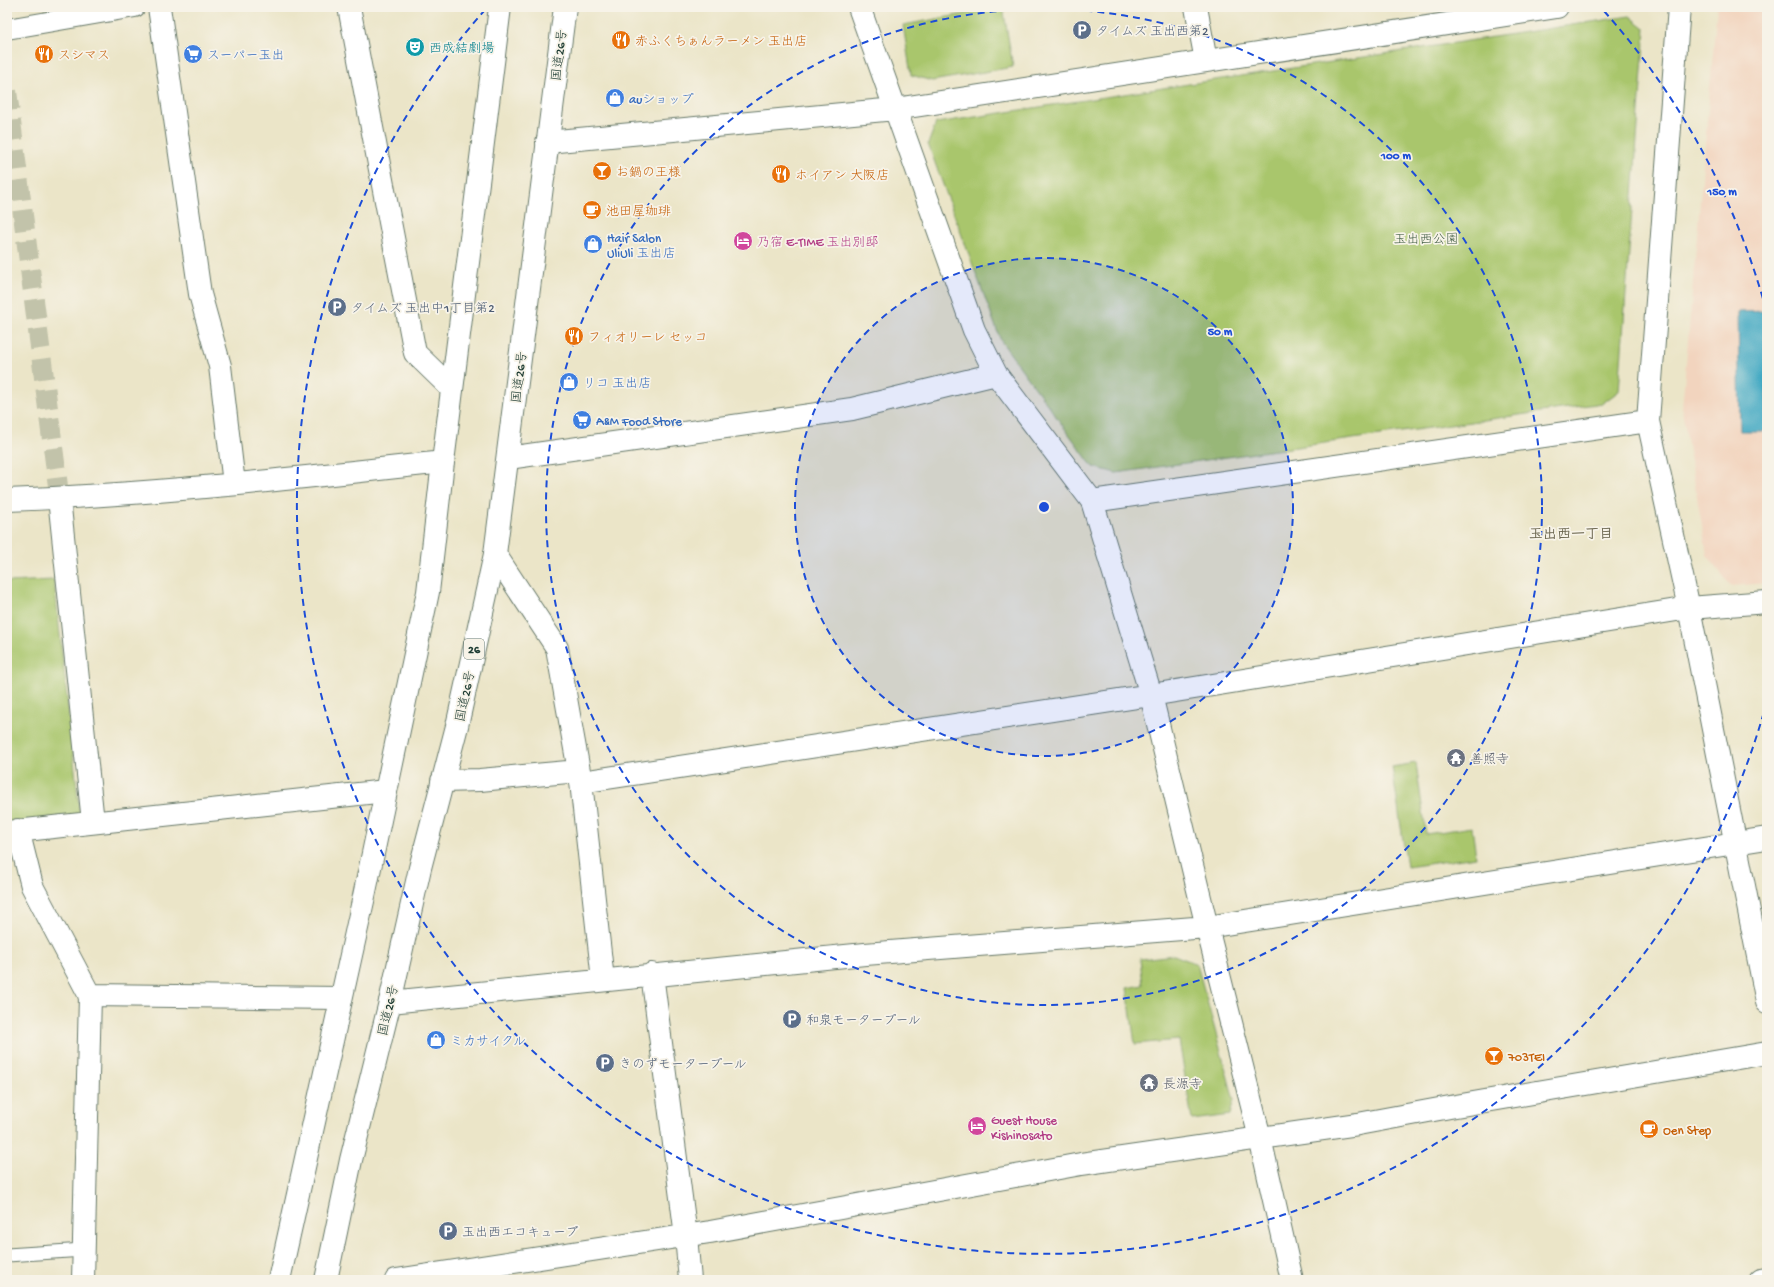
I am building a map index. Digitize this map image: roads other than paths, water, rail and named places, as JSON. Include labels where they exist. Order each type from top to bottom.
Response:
[{"type":"main road","points":[[159,7],[200,294],[220,366],[234,484]]},
{"type":"main road","points":[[349,7],[415,353],[452,389]]},
{"type":"main road","points":[[279,1280],[428,592],[500,7]]},
{"type":"main road","name":"国道26号","points":[[326,1280],[351,1160],[390,1002],[420,868],[457,726],[495,554],[565,7]]},
{"type":"main road","points":[[860,7],[974,330],[996,374],[1092,501],[1151,695],[1206,927],[1260,1138],[1292,1280]]},
{"type":"main road","points":[[1196,7],[1206,61]]},
{"type":"main road","points":[[547,142],[895,109],[1558,7]]},
{"type":"main road","points":[[1679,7],[1648,421],[1689,608],[1767,1002]]},
{"type":"main road","points":[[508,458],[852,409],[996,374]]},
{"type":"main road","points":[[1092,501],[1648,421]]},
{"type":"main road","points":[[7,500],[58,492],[234,484],[443,462]]},
{"type":"main road","points":[[58,492],[93,822]]},
{"type":"main road","points":[[495,554],[557,648],[580,777],[603,980]]},
{"type":"main road","points":[[442,781],[580,777],[1151,695],[1689,608],[1767,602]]},
{"type":"main road","points":[[84,1280],[89,995],[32,886],[12,831],[386,791]]},
{"type":"main road","points":[[390,1002],[652,974],[865,954],[1206,927],[1767,838]]},
{"type":"main road","points":[[652,974],[686,1236],[690,1280]]},
{"type":"main road","points":[[89,995],[341,998]]},
{"type":"main road","points":[[396,1280],[686,1236],[1081,1164],[1358,1124],[1767,1053]]},
{"type":"main road","points":[[1761,1280],[1767,1279]]},
{"type":"street","points":[[7,29],[135,7]]},
{"type":"lane","points":[[7,1255],[84,1250]]},
{"type":"water","points":[[1767,311],[1767,431],[1740,431],[1738,312]]},
{"type":"tunnel","points":[[7,91],[58,486]]},
{"type":"place","name":"タイムズ 玉出西第2","points":[[1082,30]]},
{"type":"place","name":"赤ふくちぁんラーメン 玉出店","points":[[621,40]]},
{"type":"place","name":"西成結劇場","points":[[415,47]]},
{"type":"place","name":"スシマス","points":[[44,54]]},
{"type":"place","name":"スーパー玉出","points":[[193,54]]},
{"type":"place","name":"auショップ","points":[[615,98]]},
{"type":"place","name":"お鍋の王様","points":[[602,171]]},
{"type":"place","name":"ホイアン 大阪店","points":[[781,174]]},
{"type":"place","name":"池田屋珈琲","points":[[592,210]]},
{"type":"place","name":"乃宿 E-TIME 玉出別邸","points":[[743,241]]},
{"type":"place","name":"Hair Salon UliUli 玉出店","points":[[593,244]]},
{"type":"place","name":"タイムズ 玉出中1丁目第2","points":[[337,307]]},
{"type":"place","name":"フィオリーレ セッコ","points":[[574,336]]},
{"type":"place","name":"リコ 玉出店","points":[[569,382]]},
{"type":"place","name":"A&M Food Store","points":[[582,420]]},
{"type":"place","name":"善照寺","points":[[1456,758]]},
{"type":"place","name":"和泉モータープール","points":[[792,1019]]},
{"type":"place","name":"ミカサイクル","points":[[436,1040]]},
{"type":"place","name":"703TEI","points":[[1494,1056]]},
{"type":"place","name":"きのずモータープール","points":[[605,1063]]},
{"type":"place","name":"長源寺","points":[[1149,1083]]},
{"type":"place","name":"Guest House Kishinosato","points":[[977,1126]]},
{"type":"place","name":"Oen Step","points":[[1649,1129]]},
{"type":"place","name":"玉出西エコキューブ","points":[[448,1231]]},
{"type":"district","name":"玉出西一丁目","points":[[1571,533]]},
{"type":"park label","name":"玉出西公園","points":[[1426,238]]}]
